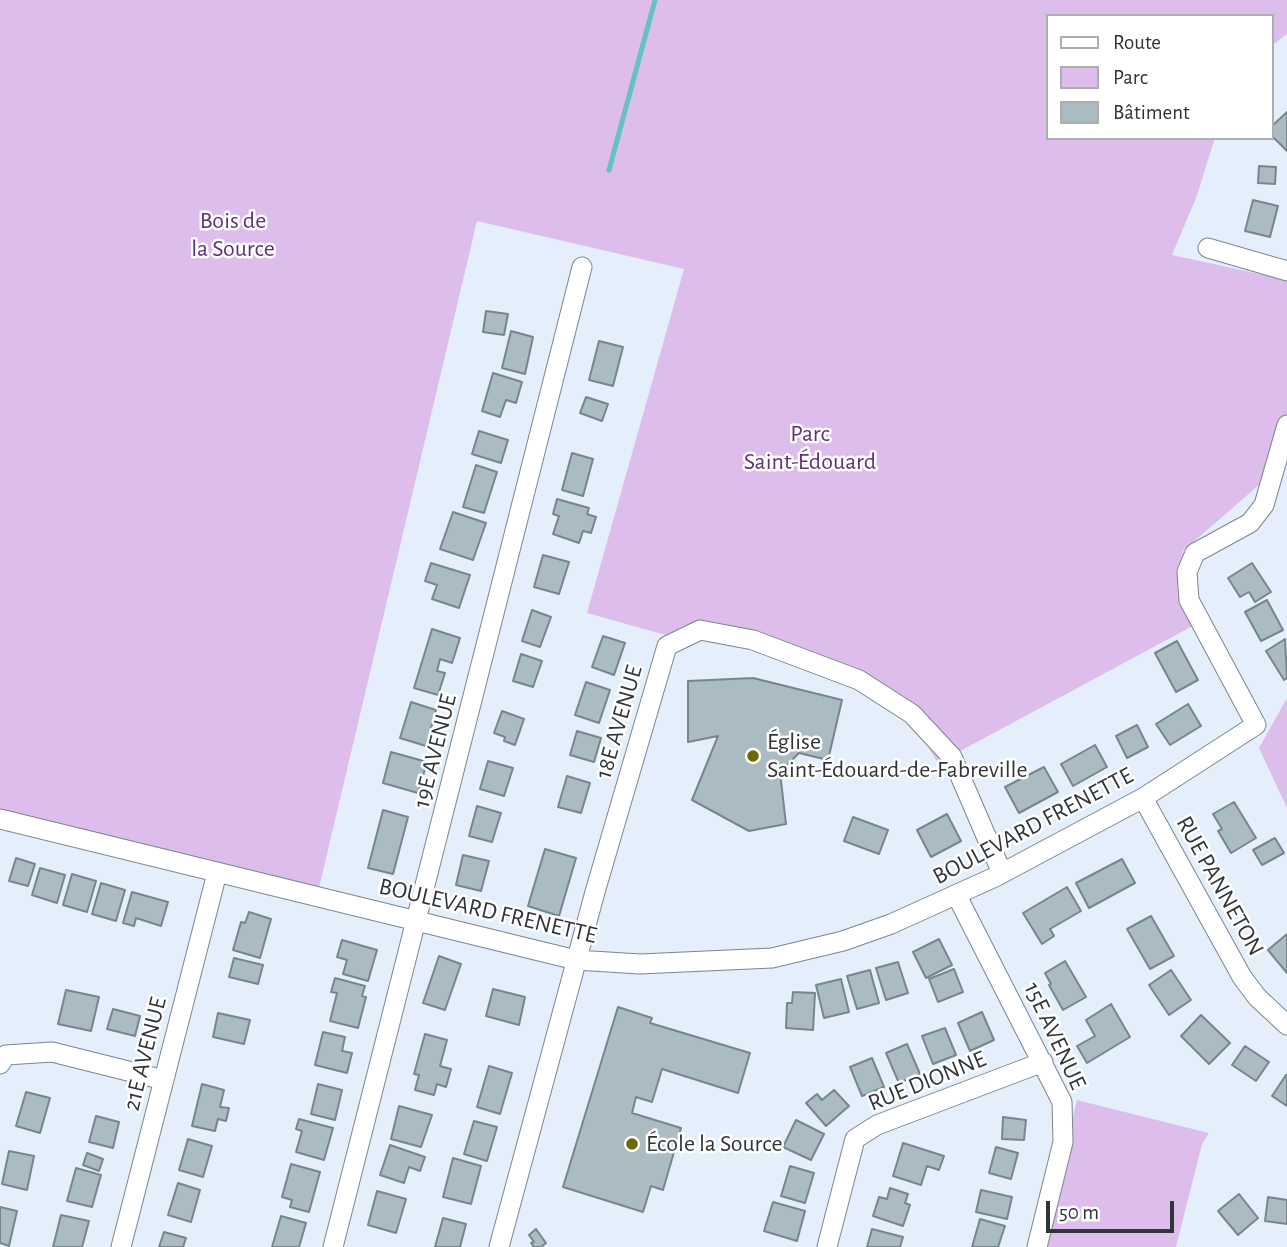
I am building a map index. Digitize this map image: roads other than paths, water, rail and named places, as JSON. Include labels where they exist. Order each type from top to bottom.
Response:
[{"type":"street","points":[[1208,248],[1287,271]]},
{"type":"street","name":"19E AVENUE","points":[[333,1247],[582,267]]},
{"type":"street","name":"BOULEVARD FRENETTE","points":[[0,819],[576,960],[640,964],[772,958],[843,941],[957,896],[1002,873],[1143,799],[1256,725],[1189,600],[1187,572],[1195,553],[1250,523],[1264,505],[1287,425]]},
{"type":"street","name":"18E AVENUE","points":[[499,1247],[576,960],[667,646],[700,630],[753,640],[859,680],[912,714],[952,757],[1002,873]]},
{"type":"street","name":"RUE PANNETON","points":[[1143,799],[1242,977],[1257,997],[1287,1025]]},
{"type":"street","name":"21E AVENUE","points":[[121,1247],[218,873]]},
{"type":"street","name":"15E AVENUE","points":[[957,896],[1062,1102],[1063,1142],[1037,1247]]},
{"type":"street","points":[[0,1064],[6,1055],[52,1052],[164,1080]]},
{"type":"street","name":"RUE DIONNE","points":[[827,1247],[856,1139],[877,1125],[1043,1062]]},
{"type":"waterway","points":[[609,170],[655,0]]},
{"type":"place","name":"Église Saint-Édouard-de-Fabreville","points":[[753,756]]},
{"type":"place","name":"École la Source","points":[[632,1144]]},
{"type":"park label","name":"Bois de la Source","points":[[233,235]]},
{"type":"park label","name":"Parc Saint-Édouard","points":[[810,448]]}]
